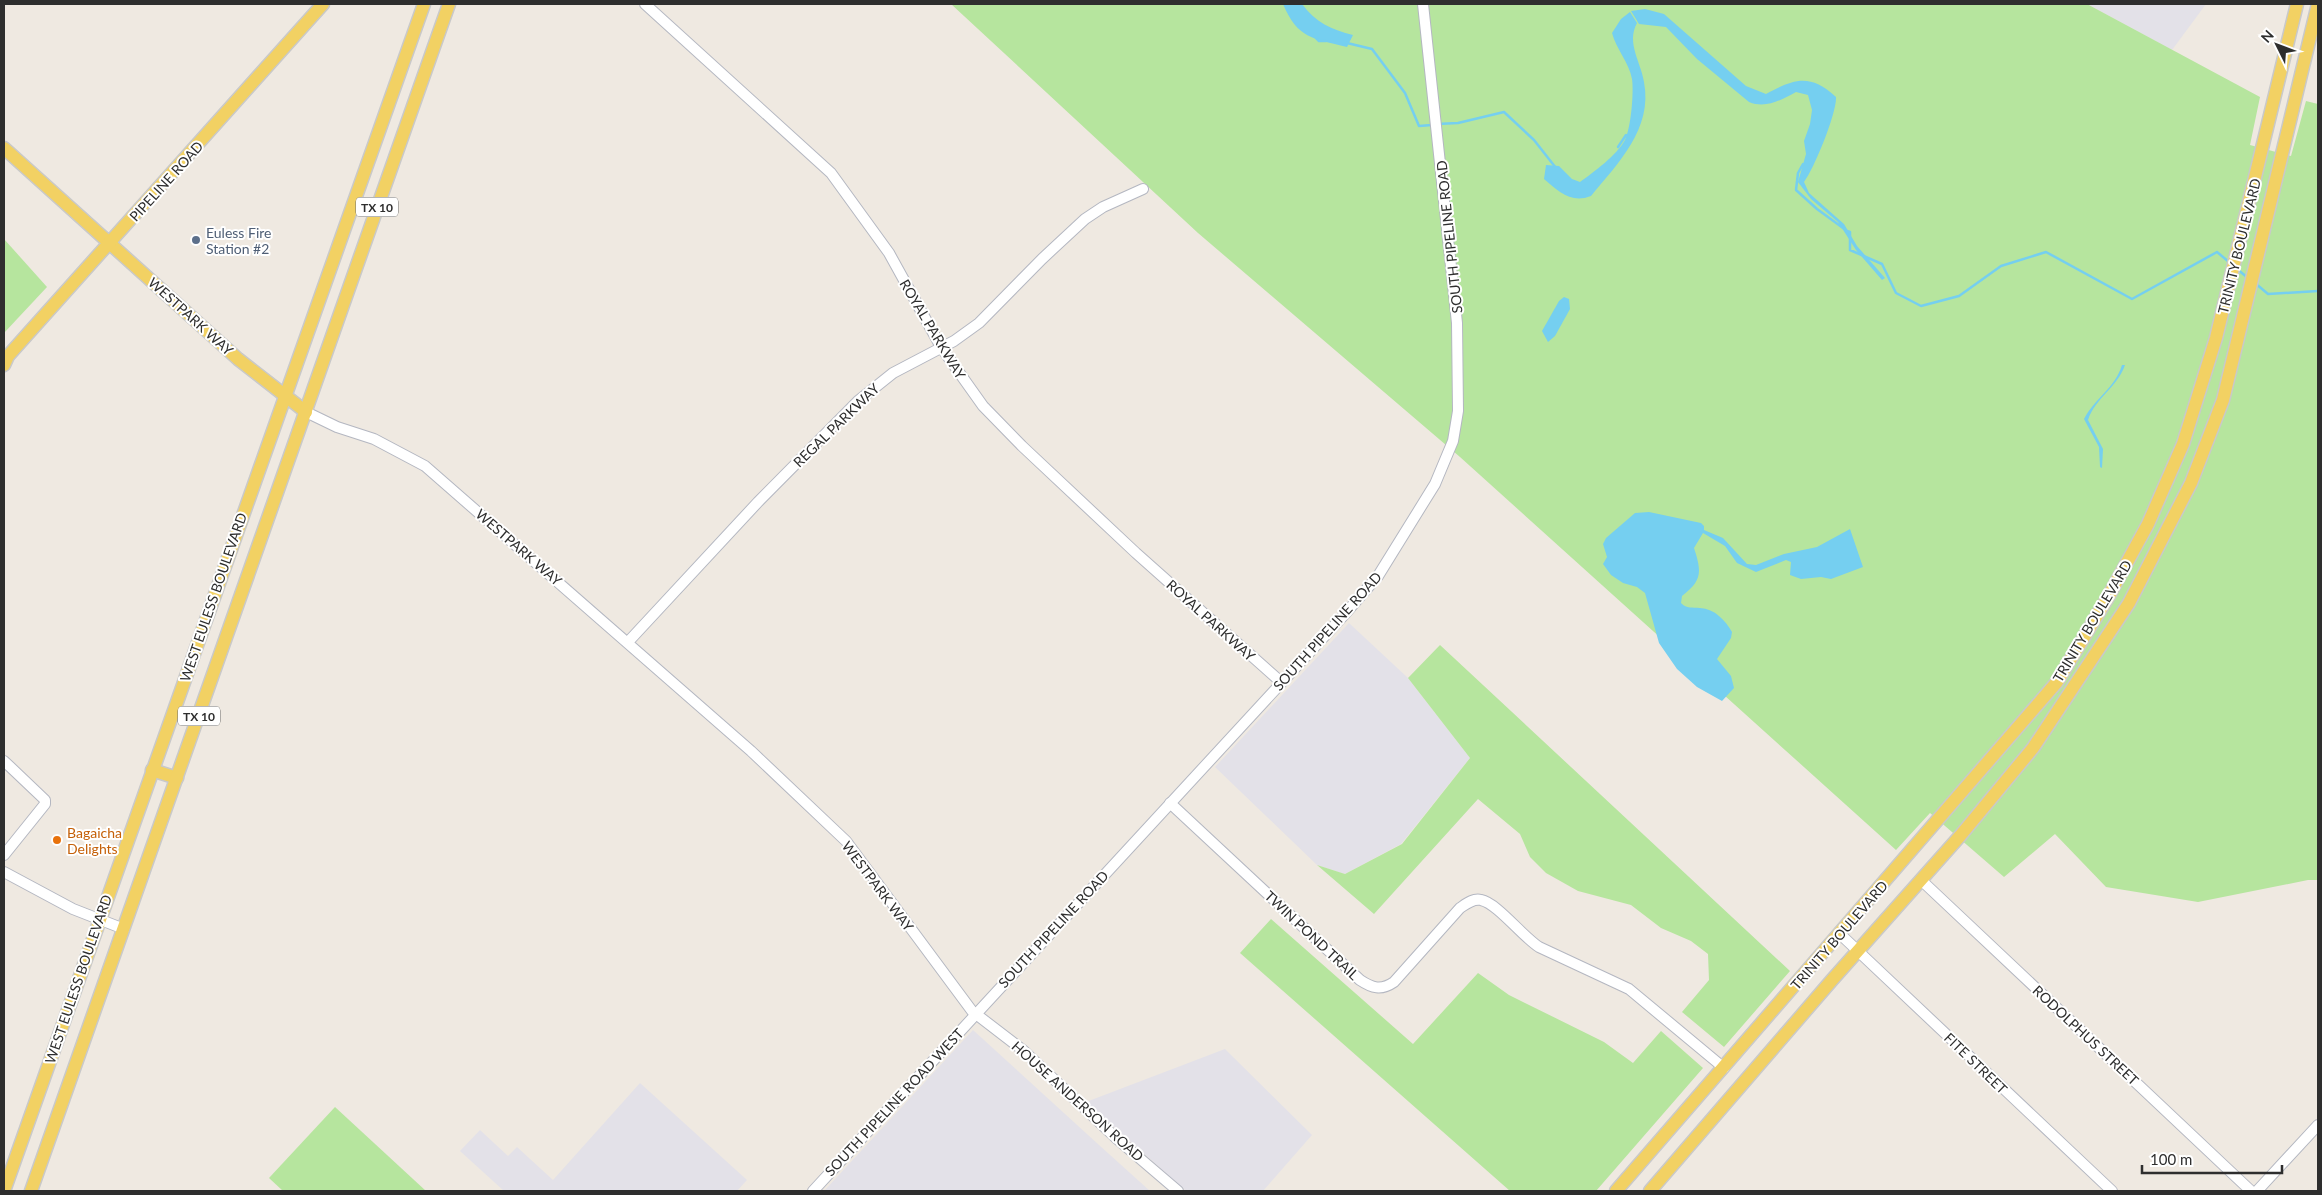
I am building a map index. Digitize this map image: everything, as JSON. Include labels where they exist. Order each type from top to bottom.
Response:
[{"type":"main road","name":"PIPELINE ROAD","points":[[5,360],[323,4]]},
{"type":"main road","name":"WEST EULESS BOULEVARD","points":[[4,1191],[424,4]]},
{"type":"main road","name":"WEST EULESS BOULEVARD","points":[[31,1191],[449,4]]},
{"type":"main road","name":"TRINITY BOULEVARD","points":[[1616,1191],[2057,682],[2107,599],[2148,524],[2183,444],[2216,338],[2296,4]]},
{"type":"main road","name":"TRINITY BOULEVARD","points":[[1650,1191],[2034,748],[2099,651],[2134,594],[2191,483],[2223,400],[2280,159],[2316,26],[2318,4]]},
{"type":"main road","points":[[383,122],[401,136]]},
{"type":"main road","name":"WESTPARK WAY","points":[[4,148],[238,359],[306,412]]},
{"type":"main road","points":[[152,770],[177,778]]},
{"type":"street","name":"ROYAL PARKWAY","points":[[645,4],[832,173],[889,253],[941,347],[983,406],[1022,446],[1136,553],[1281,682]]},
{"type":"street","name":"SOUTH PIPELINE ROAD","points":[[976,1014],[1378,576],[1435,484],[1448,456],[1453,441],[1458,401],[1458,322],[1423,4]]},
{"type":"street","name":"REGAL PARKWAY","points":[[628,642],[758,502],[858,401],[893,373],[980,323],[1042,259],[1085,220],[1103,207],[1143,189]]},
{"type":"street","name":"WESTPARK WAY","points":[[306,412],[337,427],[374,439],[425,466],[751,751],[846,841],[960,997],[976,1014]]},
{"type":"street","points":[[4,761],[45,800],[45,804],[4,855]]},
{"type":"street","name":"TWIN POND TRAIL","points":[[1170,803],[1360,980],[1368,985],[1377,988],[1386,987],[1394,982],[1460,908],[1469,901],[1480,899],[1488,902],[1530,942],[1629,989],[1724,1068]]},
{"type":"street","points":[[4,872],[24,885],[99,920],[124,929]]},
{"type":"street","name":"RODOLPHUS STREET","points":[[1921,880],[2251,1191]]},
{"type":"street","name":"FITE STREET","points":[[1840,934],[2112,1191]]},
{"type":"street","name":"SOUTH PIPELINE ROAD WEST","points":[[813,1191],[976,1014]]},
{"type":"street","name":"HOUSE ANDERSON ROAD","points":[[976,1014],[1024,1051],[1116,1138],[1178,1191]]},
{"type":"street","points":[[2258,1191],[2318,1125]]},
{"type":"shaded area","points":[[2087,4],[2206,4],[2172,50]]},
{"type":"shaded area","points":[[1349,623],[1408,678],[1470,758],[1401,844],[1345,874],[1317,865],[1215,767]]},
{"type":"shaded area","points":[[973,1030],[1099,1145],[1150,1191],[824,1191]]},
{"type":"shaded area","points":[[1225,1049],[1312,1135],[1263,1191],[1186,1191],[1086,1102]]},
{"type":"shaded area","points":[[640,1083],[747,1180],[737,1191],[504,1191],[460,1151],[480,1130],[508,1156],[517,1147],[553,1180]]},
{"type":"green space","points":[[951,4],[2087,4],[2260,97],[2250,145],[2291,156],[2306,101],[2318,104],[2318,880],[2308,880],[2198,902],[2106,887],[2055,834],[2004,877],[1930,813],[1896,850],[1460,457],[1198,233]]},
{"type":"green space","points":[[4,239],[47,287],[4,333]]},
{"type":"green space","points":[[1440,645],[1790,971],[1724,1047],[1682,1012],[1709,980],[1708,954],[1691,941],[1661,928],[1631,905],[1578,891],[1546,873],[1530,857],[1520,834],[1478,799],[1374,914],[1317,865],[1345,874],[1402,844],[1470,758],[1408,678]]},
{"type":"green space","points":[[1271,919],[1413,1044],[1478,973],[1509,995],[1604,1042],[1633,1063],[1661,1031],[1703,1068],[1596,1191],[1510,1191],[1240,953]]},
{"type":"green space","points":[[335,1107],[426,1191],[283,1191],[269,1178]]},
{"type":"water","points":[[1283,4],[1302,4],[1312,16],[1324,24],[1338,31],[1353,35],[1347,47],[1315,39],[1301,31],[1294,24]]},
{"type":"water","points":[[1645,9],[1664,14],[1746,86],[1766,94],[1785,85],[1802,81],[1818,84],[1836,97],[1833,115],[1824,141],[1804,182],[1809,193],[1844,224],[1857,246],[1885,278],[1882,280],[1856,250],[1838,222],[1811,199],[1798,182],[1806,154],[1804,141],[1810,124],[1812,110],[1808,95],[1796,92],[1779,101],[1761,105],[1749,102],[1697,59],[1666,27],[1639,24],[1631,11]]},
{"type":"water","points":[[1630,12],[1637,23],[1633,38],[1644,82],[1645,99],[1643,115],[1638,130],[1622,158],[1591,196],[1577,198],[1565,195],[1544,179],[1546,165],[1559,166],[1572,179],[1580,182],[1611,157],[1625,140],[1632,110],[1632,79],[1612,33],[1621,19]]},
{"type":"water","points":[[1564,297],[1569,299],[1570,309],[1555,336],[1548,342],[1542,331],[1559,301]]},
{"type":"water","points":[[2122,365],[2125,365],[2117,380],[2096,405],[2088,420],[2103,449],[2102,468],[2100,467],[2099,447],[2084,419],[2115,380]]},
{"type":"water","points":[[1649,512],[1701,523],[1704,526],[1704,530],[1723,538],[1747,564],[1756,565],[1784,554],[1817,547],[1850,529],[1863,567],[1831,579],[1821,577],[1801,579],[1790,575],[1791,562],[1786,560],[1756,572],[1737,563],[1725,546],[1703,533],[1694,548],[1699,570],[1697,581],[1682,596],[1681,603],[1688,607],[1710,610],[1723,619],[1732,632],[1731,638],[1717,659],[1731,676],[1734,688],[1722,701],[1697,687],[1677,669],[1659,643],[1645,593],[1637,587],[1623,583],[1611,575],[1603,564],[1607,557],[1603,544],[1606,538],[1635,513]]},
{"type":"waterway","points":[[1316,38],[1319,41],[1326,41]]},
{"type":"waterway","points":[[1347,43],[1372,49],[1405,93],[1419,126],[1432,125]]},
{"type":"waterway","points":[[1437,124],[1458,123],[1504,112],[1534,140],[1556,168]]},
{"type":"waterway","points":[[1618,147],[1626,135]]},
{"type":"waterway","points":[[1803,164],[1798,173],[1796,190],[1817,209],[1843,228]]},
{"type":"waterway","points":[[1847,231],[1850,232],[1850,250],[1882,264],[1896,293],[1921,306],[1959,296],[2001,266],[2046,252],[2132,299],[2217,252],[2229,262]]},
{"type":"waterway","points":[[2237,269],[2248,278]]},
{"type":"waterway","points":[[2255,283],[2268,294],[2318,291]]},
{"type":"place","name":"Euless Fire Station #2","points":[[196,240]]},
{"type":"place","name":"Bagaicha Delights","points":[[57,840]]}]
